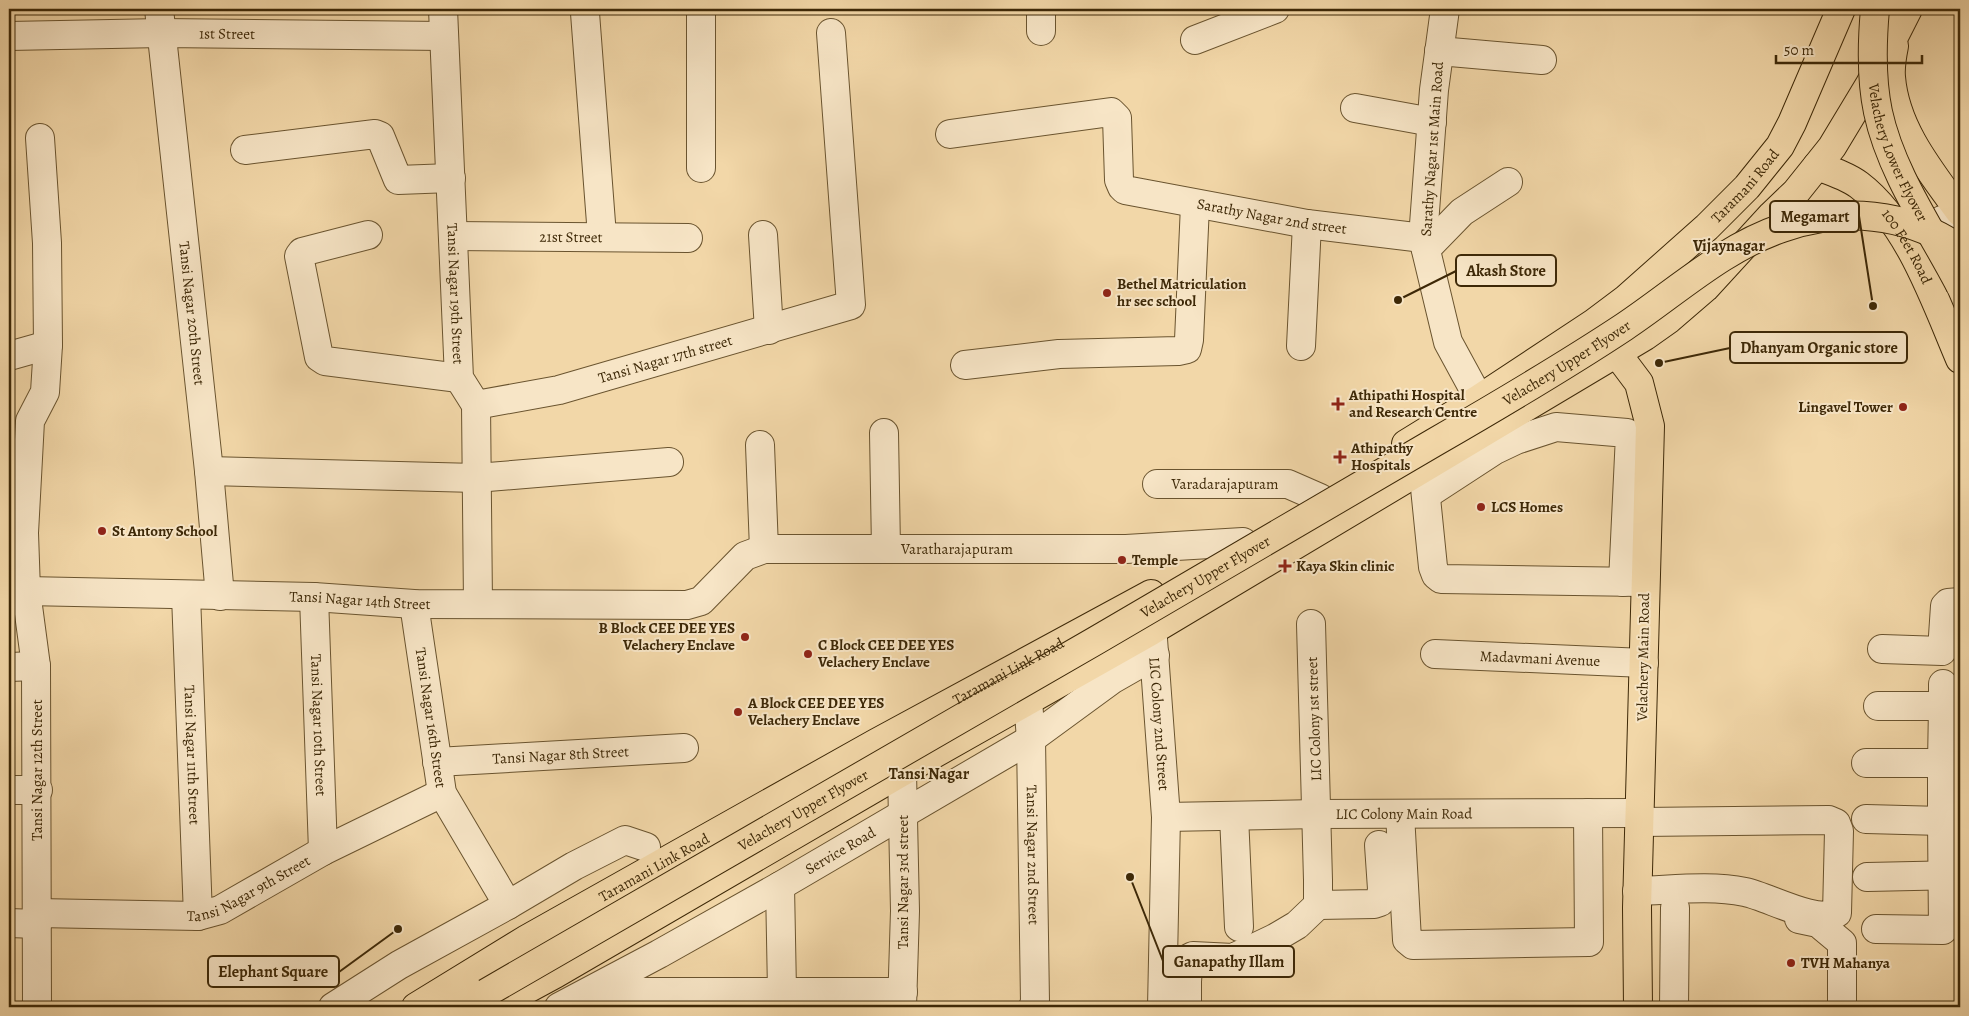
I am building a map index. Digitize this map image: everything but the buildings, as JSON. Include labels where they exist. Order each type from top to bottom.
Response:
[{"type":"main road","name":"Velachery Lower Flyover","points":[[1875,9],[1874,77],[1878,111],[1887,144],[1925,222],[1960,285]]},
{"type":"main road","points":[[496,1003],[564,969],[902,772],[1028,701],[1153,643],[1424,482],[1645,336],[1705,288],[1772,215],[1796,192],[1817,166],[1832,147],[1874,77],[1908,9]]},
{"type":"main road","name":"Taramani Road","points":[[1594,323],[1626,299],[1707,227],[1747,186],[1770,158],[1792,123],[1839,10]]},
{"type":"main road","points":[[1895,37],[1891,76],[1895,98],[1904,124],[1932,175],[1960,212]]},
{"type":"main road","name":"100 Feet Road","points":[[1817,166],[1858,184],[1876,201],[1896,226],[1922,272],[1960,359]]},
{"type":"main road","name":"Velachery Upper Flyover","points":[[458,1007],[496,1003],[1263,544],[1538,382],[1626,326],[1715,262],[1750,241],[1807,220],[1854,215],[1876,216],[1913,226],[1941,237],[1960,249]]},
{"type":"main road","name":"Velachery Main Road","points":[[1594,323],[1639,383],[1650,426],[1650,476],[1634,582],[1644,663],[1637,899],[1638,1007]]},
{"type":"main road","name":"Taramani Link Road","points":[[416,1007],[527,939],[876,743],[1144,598],[1320,498],[1479,399],[1594,323]]},
{"type":"street","name":"Tansi Nagar 19th Street","points":[[443,9],[459,378],[476,405]]},
{"type":"street","points":[[701,168],[702,9]]},
{"type":"street","points":[[1195,40],[1272,9]]},
{"type":"street","name":"Sarathy Nagar 1st Main Road","points":[[1445,9],[1432,122],[1424,244],[1448,342],[1479,399]]},
{"type":"street","points":[[584,13],[602,236]]},
{"type":"street","name":"1st Street","points":[[9,36],[161,21],[444,36]]},
{"type":"street","name":"Tansi Nagar 20th Street","points":[[161,21],[209,472],[220,596]]},
{"type":"street","name":"Tansi Nagar 17th street","points":[[476,405],[559,390],[851,305],[831,33]]},
{"type":"street","points":[[1439,51],[1542,60]]},
{"type":"street","points":[[1355,108],[1432,122]]},
{"type":"street","name":"Sarathy Nagar 2nd street","points":[[950,134],[1111,112],[1117,118],[1119,180],[1125,190],[1195,205],[1424,244]]},
{"type":"street","points":[[245,150],[375,134],[380,136],[398,180],[451,178]]},
{"type":"street","name":"Tansi Nagar 12th Street","points":[[37,1007],[38,790],[36,666],[16,533],[30,421],[45,392],[48,345],[47,243],[40,138]]},
{"type":"street","points":[[1424,244],[1462,212],[1508,182]]},
{"type":"street","points":[[965,365],[1059,354],[1178,351],[1187,349],[1195,205]]},
{"type":"street","points":[[1904,240],[1942,220],[1960,216]]},
{"type":"street","points":[[1301,346],[1307,224]]},
{"type":"street","points":[[368,235],[300,254],[299,256],[319,357],[325,361],[459,378]]},
{"type":"street","points":[[763,235],[769,330]]},
{"type":"street","name":"21st Street","points":[[454,236],[688,238]]},
{"type":"street","points":[[9,356],[48,345]]},
{"type":"street","points":[[476,405],[478,604]]},
{"type":"street","points":[[1556,427],[1627,433],[1630,435],[1634,582],[1442,579],[1436,575],[1433,567],[1424,482],[1516,440],[1556,427]]},
{"type":"street","points":[[884,434],[886,548]]},
{"type":"street","points":[[760,445],[764,548]]},
{"type":"street","points":[[209,472],[476,478],[669,462]]},
{"type":"street","name":"Varadarajapuram","points":[[1157,484],[1281,484],[1295,486],[1320,498]]},
{"type":"street","name":"Varatharajapuram","points":[[694,604],[701,601],[745,556],[764,548],[1126,548],[1243,542]]},
{"type":"street","name":"Tansi Nagar 14th Street","points":[[26,591],[314,597],[414,604],[694,604]]},
{"type":"street","name":"Tansi Nagar 11th Street","points":[[186,595],[198,916]]},
{"type":"street","name":"Tansi Nagar 10th Street","points":[[314,597],[323,851]]},
{"type":"street","points":[[1876,929],[1943,930],[1951,875],[1942,821],[1948,772],[1949,691],[1942,651],[1944,606],[1948,603],[1960,602]]},
{"type":"street","name":"Tansi Nagar 16th Street","points":[[414,604],[442,793],[508,905]]},
{"type":"street","name":"LIC Colony 1st street","points":[[1311,624],[1318,905]]},
{"type":"street","name":"Service Road","points":[[559,1007],[659,954],[780,886],[1031,739],[1113,679],[1153,643]]},
{"type":"street","name":"LIC Colony 2nd Street","points":[[1153,643],[1179,989]]},
{"type":"street","points":[[1882,649],[1942,651]]},
{"type":"street","name":"Madavmani Avenue","points":[[1435,654],[1644,663]]},
{"type":"street","points":[[9,667],[36,666]]},
{"type":"street","points":[[1878,706],[1949,691]]},
{"type":"street","name":"Tansi Nagar 2nd Street","points":[[1028,701],[1031,739],[1035,1002],[1033,1007]]},
{"type":"street","name":"Tansi Nagar 8th Street","points":[[437,762],[684,748]]},
{"type":"street","points":[[1866,763],[1948,772]]},
{"type":"street","name":"Tansi Nagar 3rd street","points":[[902,772],[905,912],[902,1000]]},
{"type":"street","points":[[9,790],[38,790]]},
{"type":"street","name":"Tansi Nagar 9th Street","points":[[9,923],[37,918],[198,916],[220,910],[323,851],[442,793]]},
{"type":"street","points":[[1400,814],[1407,940],[1414,945],[1589,942],[1588,813]]},
{"type":"street","name":"LIC Colony Main Road","points":[[1166,817],[1317,814],[1588,813],[1640,817],[1829,820],[1836,823],[1840,831],[1837,913],[1831,916],[1782,906],[1767,898],[1725,888],[1637,899]]},
{"type":"street","points":[[1234,816],[1239,927]]},
{"type":"street","points":[[1866,819],[1942,821]]},
{"type":"street","points":[[333,1007],[399,965],[574,866],[625,840],[646,847]]},
{"type":"street","points":[[1162,1007],[1179,989],[1189,958],[1193,956],[1232,958],[1276,938],[1297,925],[1318,905],[1374,904],[1380,902],[1382,889],[1379,845]]},
{"type":"street","points":[[1867,877],[1951,875]]},
{"type":"street","points":[[780,886],[782,991]]},
{"type":"street","points":[[1637,899],[1675,908],[1743,908],[1818,923],[1840,941],[1843,946],[1842,1007]]},
{"type":"street","points":[[1674,1007],[1675,908]]},
{"type":"street","points":[[587,992],[782,991],[902,1000]]},
{"type":"place","name":"Bethel Matriculation hr sec school","points":[[1107,293]]},
{"type":"place","name":"Akash Store","points":[[1398,300]]},
{"type":"place","name":"Megamart","points":[[1873,306]]},
{"type":"place","name":"Dhanyam Organic store","points":[[1659,363]]},
{"type":"place","name":"Athipathi Hospital and Research Centre","points":[[1338,404]]},
{"type":"place","name":"Lingavel Tower","points":[[1903,407]]},
{"type":"place","name":"Athipathy Hospitals","points":[[1340,457]]},
{"type":"place","name":"LCS Homes","points":[[1481,507]]},
{"type":"place","name":"St Antony School","points":[[102,531]]},
{"type":"place","name":"Temple","points":[[1122,560]]},
{"type":"place","name":"Kaya Skin clinic","points":[[1285,566]]},
{"type":"place","name":"B Block CEE DEE YES Velachery Enclave","points":[[745,637]]},
{"type":"place","name":"C Block CEE DEE YES Velachery Enclave","points":[[808,654]]},
{"type":"place","name":"A Block CEE DEE YES Velachery Enclave","points":[[738,712]]},
{"type":"place","name":"Ganapathy Illam","points":[[1130,877]]},
{"type":"place","name":"Elephant Square","points":[[398,929]]},
{"type":"place","name":"TVH Mahanya","points":[[1791,963]]},
{"type":"district","name":"Vijaynagar","points":[[1729,246]]},
{"type":"district","name":"Tansi Nagar","points":[[929,774]]}]
